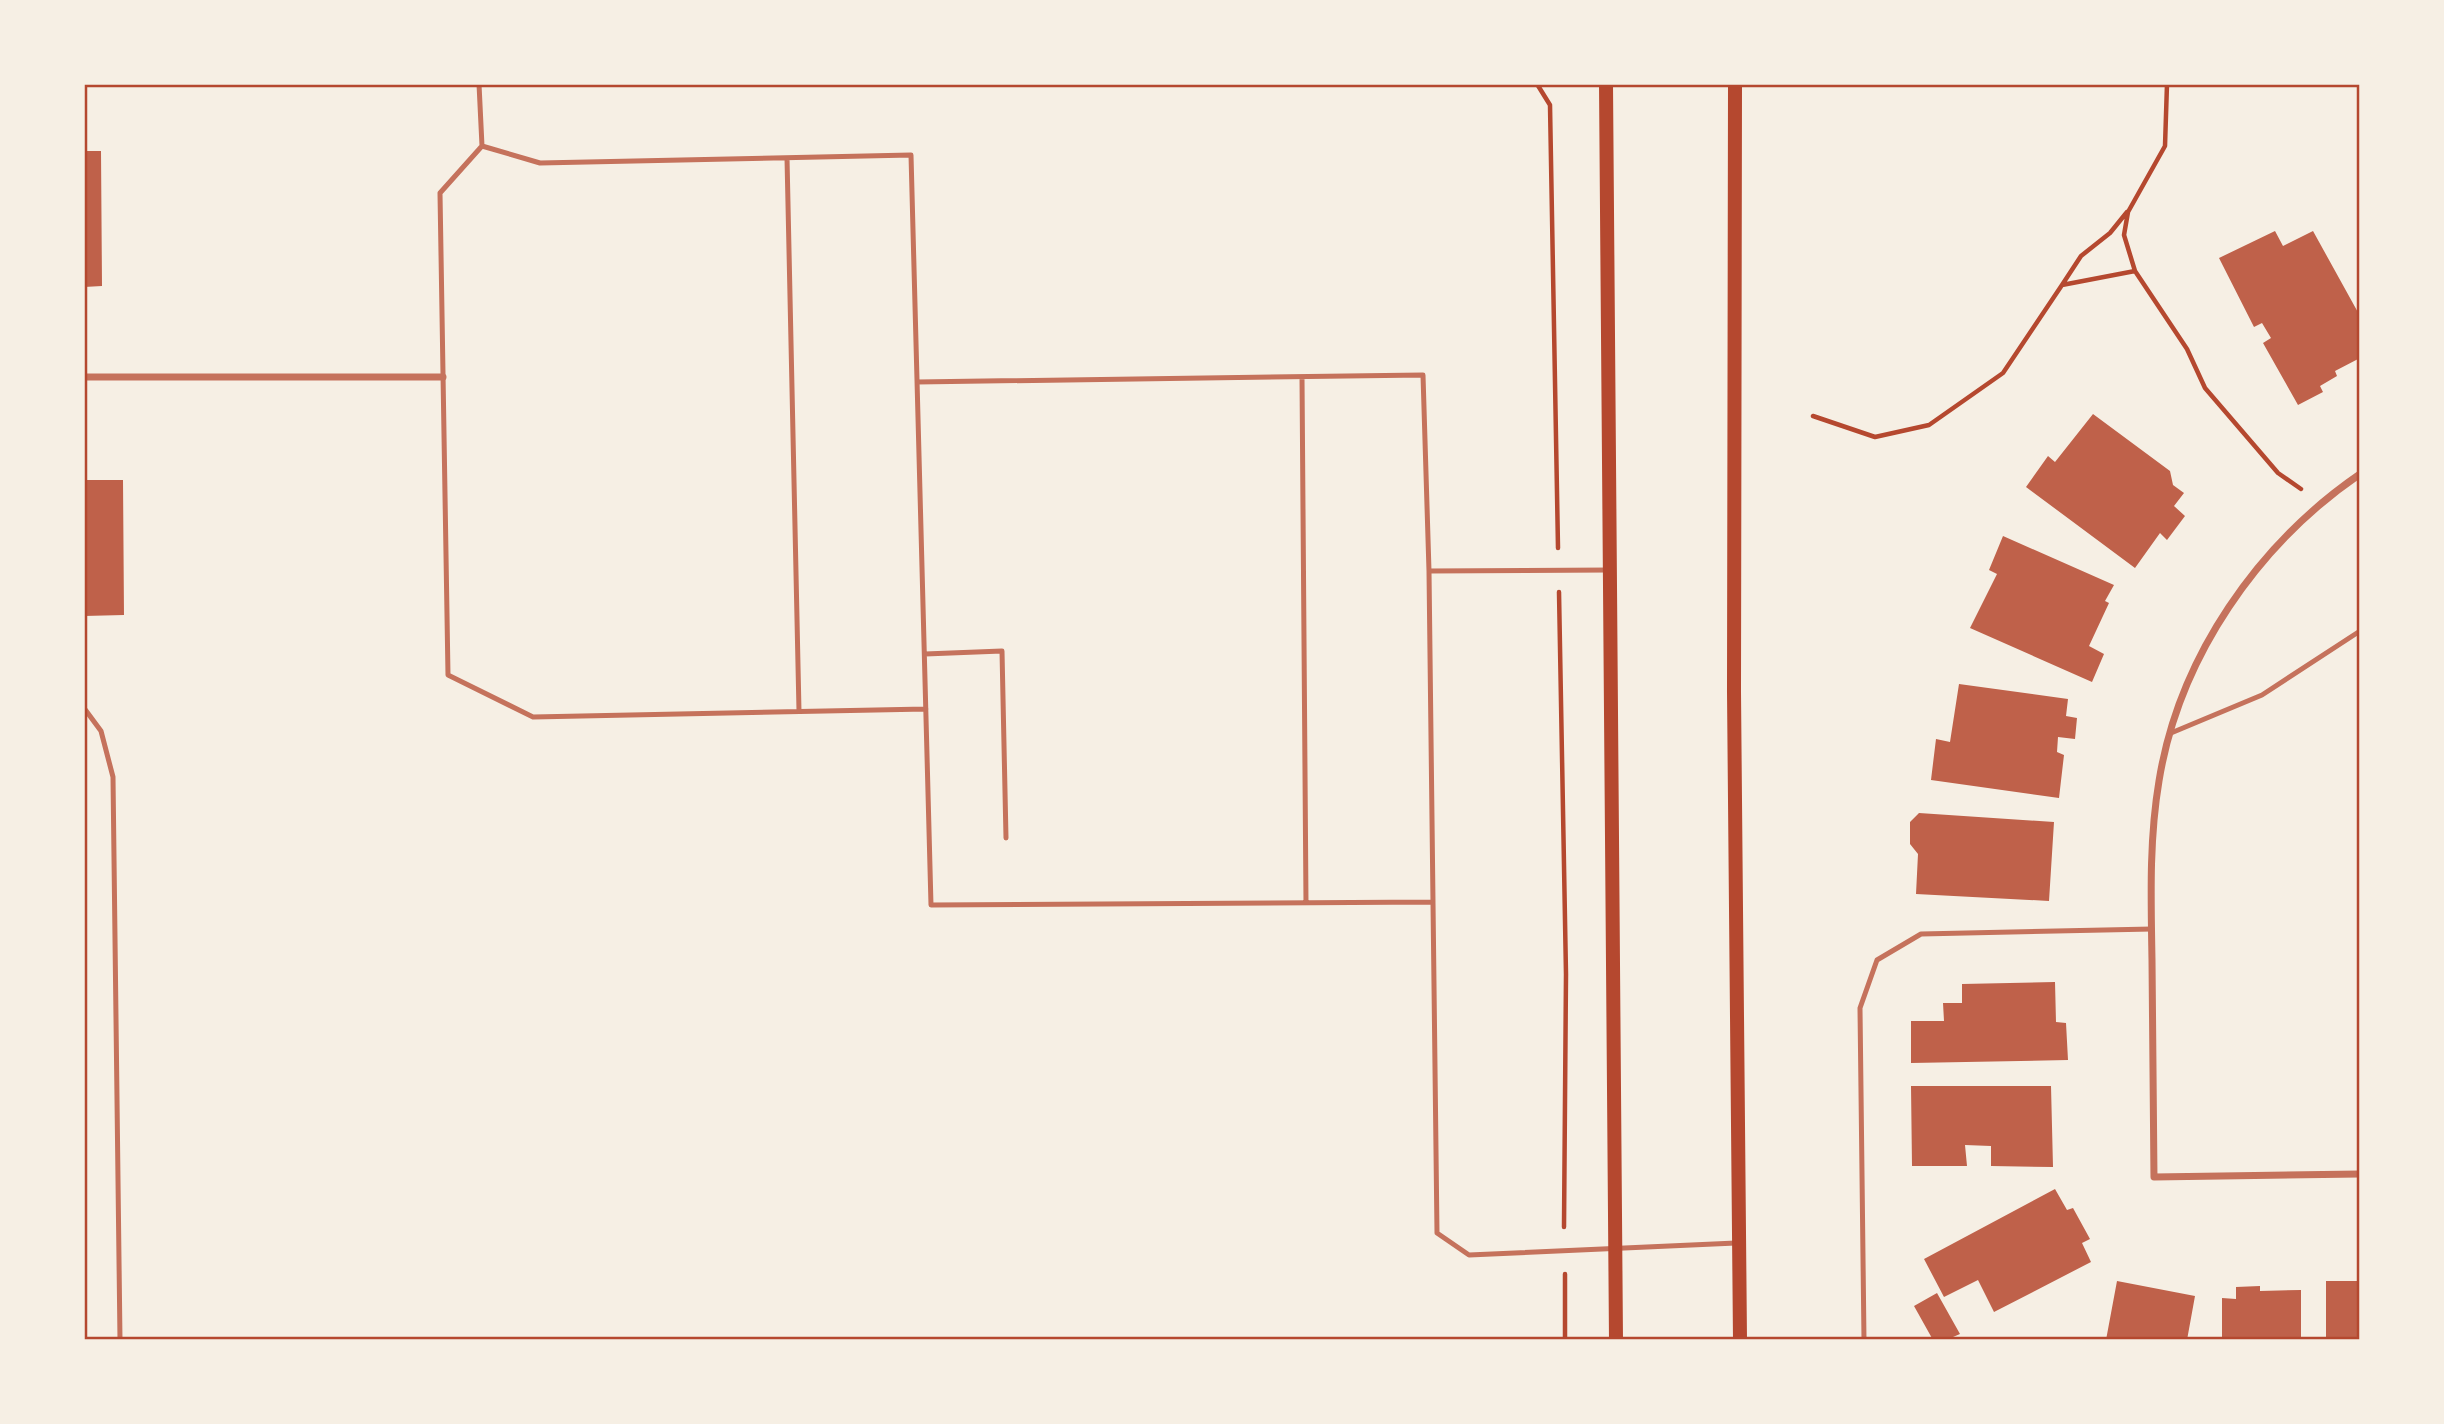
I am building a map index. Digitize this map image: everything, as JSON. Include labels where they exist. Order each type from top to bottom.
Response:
[{"type":"main road","points":[[1606,84],[1616,1340]]},
{"type":"main road","points":[[1735,84],[1734,692],[1740,1340]]},
{"type":"street","points":[[84,377],[443,377]]},
{"type":"street","points":[[2360,474],[2321,504],[2263,561],[2229,607],[2186,689],[2159,778],[2153,824],[2152,929],[2154,1177],[2360,1174]]},
{"type":"lane","points":[[480,84],[482,146],[440,193],[448,675],[533,717],[926,709]]},
{"type":"lane","points":[[482,146],[540,163],[911,155],[931,905],[1433,902]]},
{"type":"lane","points":[[787,158],[799,712]]},
{"type":"lane","points":[[917,382],[1423,375],[1429,571],[1437,1233],[1469,1255],[1564,1248],[1740,1243]]},
{"type":"lane","points":[[1303,377],[1306,903]]},
{"type":"lane","points":[[1429,571],[1610,570]]},
{"type":"lane","points":[[2171,733],[2262,695],[2360,631]]},
{"type":"lane","points":[[925,653],[1002,652],[1006,838]]},
{"type":"lane","points":[[84,708],[101,731],[113,777],[120,1340]]},
{"type":"lane","points":[[1864,1340],[1860,1008],[1877,960],[1921,934],[2152,929]]},
{"type":"path","points":[[1538,84],[1550,105],[1566,974],[1565,1340]]},
{"type":"path","points":[[1813,416],[1875,437],[1929,425],[2003,373],[2081,256],[2110,233],[2128,212],[2165,146],[2167,84]]},
{"type":"path","points":[[2128,212],[2124,235],[2135,271],[2187,349],[2205,388],[2278,473],[2321,504]]},
{"type":"path","points":[[2062,285],[2135,271]]},
{"type":"building","points":[[84,151],[101,151],[102,286],[84,287]]},
{"type":"building","points":[[2275,231],[2283,246],[2313,231],[2360,316],[2360,358],[2335,371],[2337,376],[2320,386],[2323,392],[2298,405],[2263,343],[2271,338],[2262,323],[2254,327],[2219,258]]},
{"type":"building","points":[[2093,414],[2170,471],[2173,485],[2184,493],[2174,506],[2185,516],[2167,540],[2160,533],[2135,568],[2026,487],[2048,456],[2055,462]]},
{"type":"building","points":[[84,480],[123,480],[124,615],[84,616]]},
{"type":"building","points":[[2003,536],[2114,585],[2105,601],[2109,603],[2089,646],[2104,654],[2092,682],[1970,628],[1997,574],[1989,570]]},
{"type":"building","points":[[1959,684],[2068,699],[2066,716],[2077,718],[2075,739],[2058,737],[2057,752],[2064,755],[2059,798],[1931,780],[1936,739],[1950,742]]},
{"type":"building","points":[[1919,813],[2054,822],[2049,901],[1916,894],[1918,854],[1910,844],[1910,822]]},
{"type":"building","points":[[2055,982],[2056,1022],[2066,1023],[2068,1060],[1911,1063],[1911,1021],[1944,1021],[1943,1003],[1962,1003],[1962,984]]},
{"type":"building","points":[[1911,1086],[2051,1086],[2053,1167],[1991,1166],[1991,1146],[1965,1145],[1967,1166],[1912,1166]]},
{"type":"building","points":[[2055,1189],[2067,1210],[2073,1208],[2090,1239],[2082,1243],[2091,1262],[1994,1312],[1978,1280],[1944,1297],[1924,1259]]},
{"type":"building","points":[[2117,1281],[2195,1296],[2187,1340],[2106,1340]]},
{"type":"building","points":[[2326,1281],[2357,1281],[2360,1284],[2360,1340],[2326,1340]]},
{"type":"building","points":[[2260,1286],[2260,1291],[2301,1290],[2301,1340],[2222,1340],[2222,1298],[2236,1299],[2236,1287]]},
{"type":"building","points":[[1937,1293],[1960,1334],[1946,1340],[1933,1340],[1914,1306]]}]
